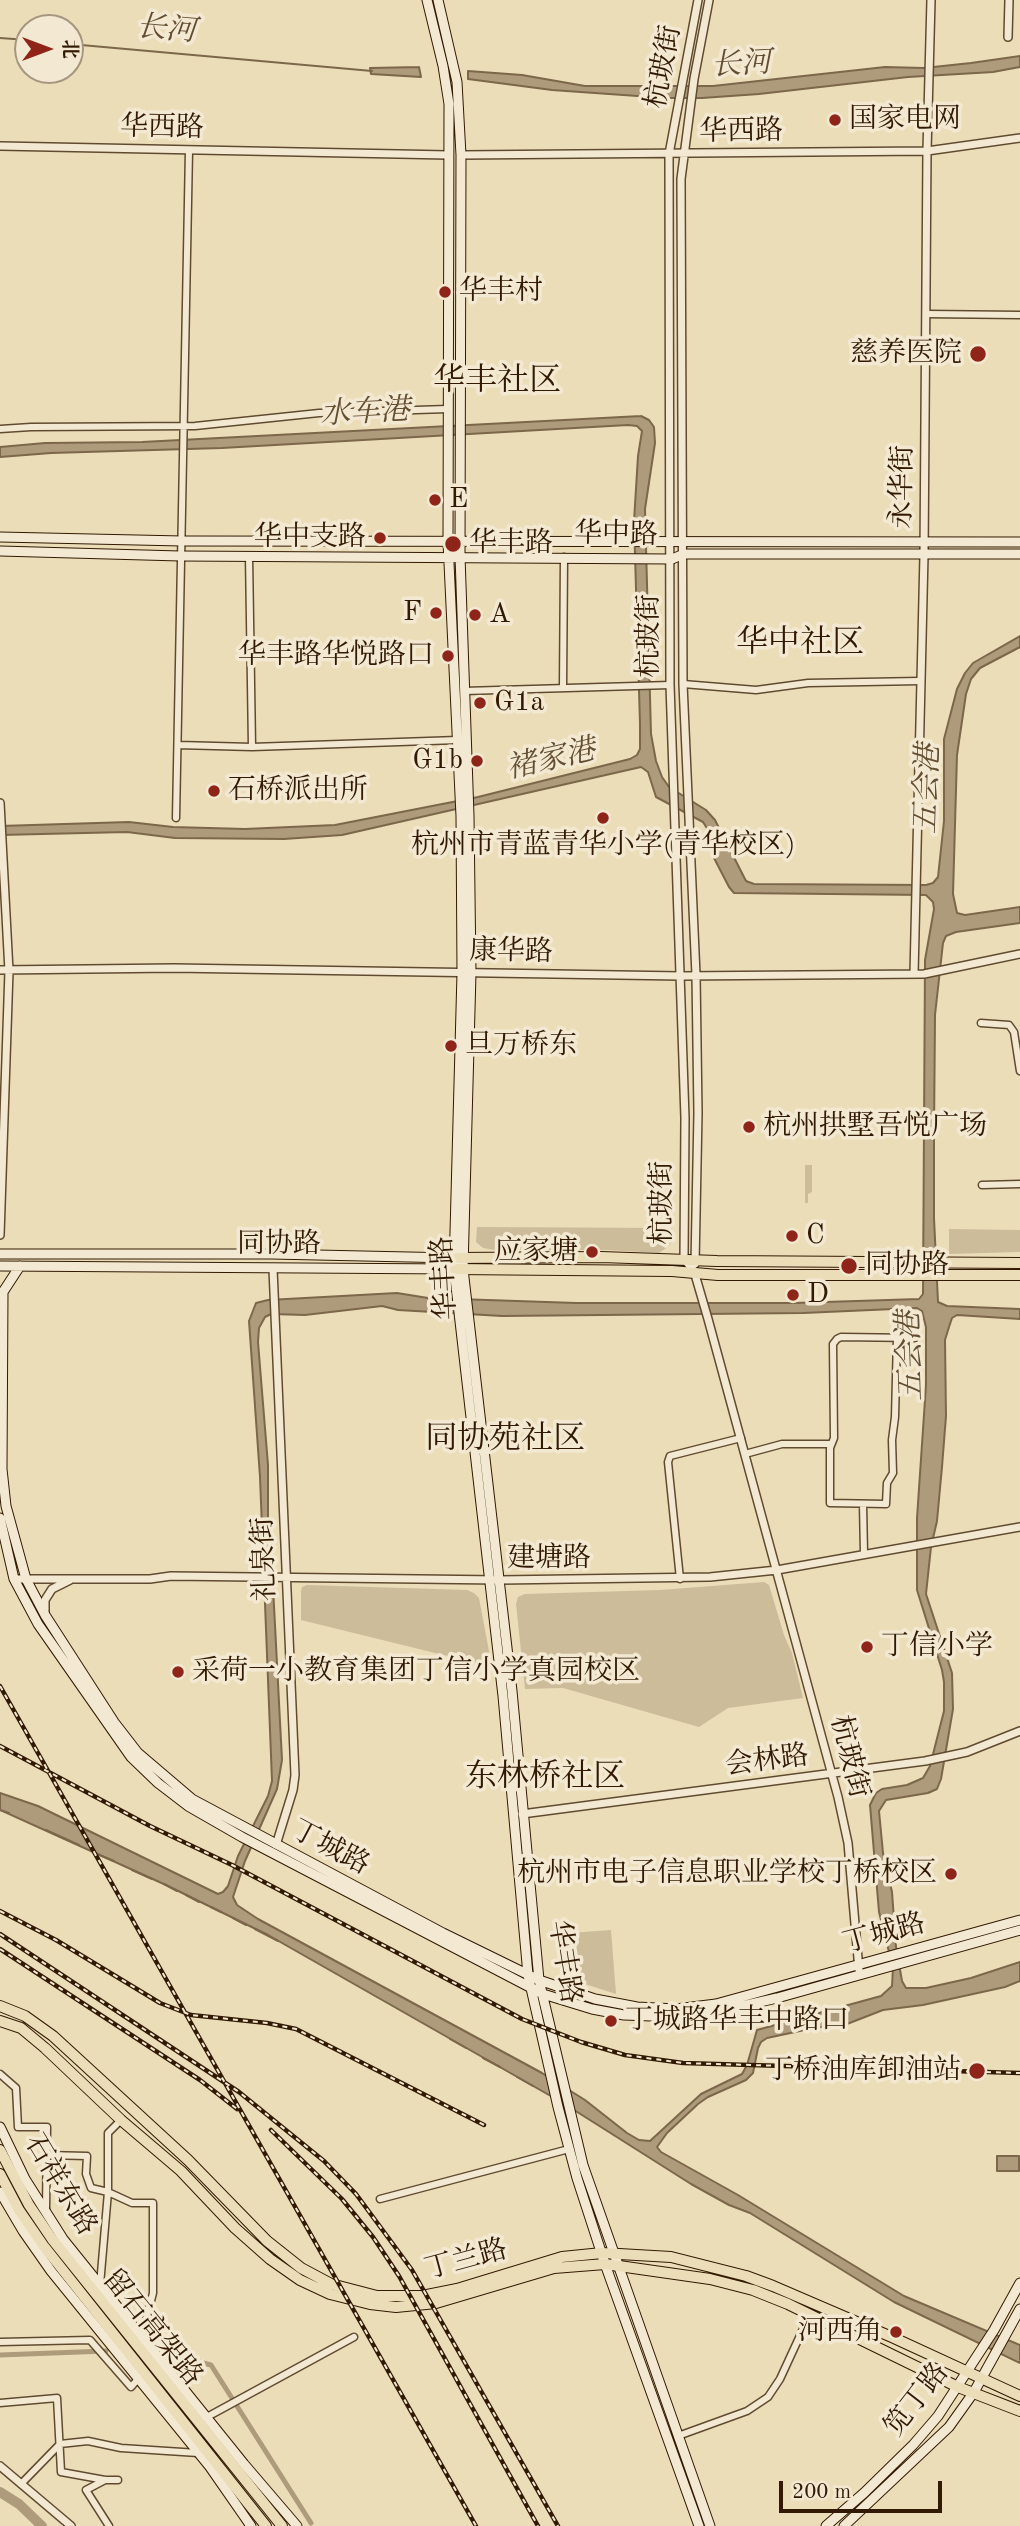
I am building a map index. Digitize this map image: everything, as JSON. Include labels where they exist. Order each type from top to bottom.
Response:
[{"type":"main road","name":"华丰路","points":[[428,0],[449,104],[448,542],[455,556],[464,691],[467,973],[459,1257],[461,1296],[500,1580],[535,1984],[551,2073],[569,2149],[602,2253],[699,2526]]},
{"type":"main road","name":"华丰路","points":[[438,0],[457,82],[461,155],[460,542],[455,556],[458,740],[464,795]]},
{"type":"main road","name":"华中路","points":[[0,537],[182,541],[923,544],[1020,542]]},
{"type":"main road","name":"华中路","points":[[0,551],[180,556],[672,559],[684,554],[1020,554]]},
{"type":"main road","name":"同协路","points":[[0,1254],[271,1254],[1020,1263]]},
{"type":"main road","name":"同协路","points":[[0,1266],[459,1269],[694,1272],[718,1275],[1020,1275]]},
{"type":"main road","name":"丁城路","points":[[20,1266],[3,1292],[2,1469],[6,1506],[26,1578],[45,1615],[114,1722],[138,1753],[192,1799],[243,1833]]},
{"type":"main road","name":"华丰路","points":[[465,1322],[489,1580],[519,1814],[528,1975]]},
{"type":"main road","name":"丁城路","points":[[0,1518],[14,1579],[38,1624],[131,1757],[188,1806],[535,1984],[637,2007],[676,2009],[716,2004],[1020,1930]]},
{"type":"main road","name":"丁城路","points":[[259,1841],[276,1845],[528,1975],[535,1984]]},
{"type":"main road","name":"丁城路","points":[[901,1959],[1020,1920]]},
{"type":"main road","name":"丁城路","points":[[543,1994],[592,2009],[624,2015],[678,2018],[743,2006],[859,1969]]},
{"type":"main road","name":"华丰路","points":[[535,1984],[543,1994],[583,2165],[710,2526]]},
{"type":"main road","name":"丁兰路","points":[[0,2007],[25,2016],[53,2036],[187,2160],[267,2241],[301,2269],[331,2284],[377,2296],[422,2296],[457,2289],[562,2257],[602,2253],[671,2258],[746,2276],[882,2333],[1020,2396]]},
{"type":"main road","name":"丁兰路","points":[[0,2021],[21,2028],[181,2171],[235,2228],[270,2259],[300,2280],[330,2294],[370,2304],[396,2306],[436,2303],[554,2268],[606,2264],[710,2279],[753,2290],[810,2314],[958,2387],[1020,2412]]},
{"type":"main road","name":"石祥东路","points":[[0,2127],[46,2215],[142,2336],[200,2425],[297,2526]]},
{"type":"main road","name":"留石高架路","points":[[0,2150],[29,2205],[52,2239],[282,2526]]},
{"type":"main road","name":"留石高架路","points":[[0,2174],[19,2210],[43,2245],[200,2425],[265,2526]]},
{"type":"main road","name":"石祥东路","points":[[0,2192],[51,2271],[198,2453],[251,2526]]},
{"type":"main road","name":"笕丁路","points":[[826,2526],[913,2445],[938,2416],[994,2330],[1020,2283]]},
{"type":"main road","name":"笕丁路","points":[[844,2526],[949,2427],[974,2392],[1020,2309]]},
{"type":"main road","points":[[264,2503],[289,2526]]},
{"type":"street","name":"杭玻街","points":[[698,0],[669,154],[672,542],[670,685],[685,1118],[684,1259],[694,1272],[708,1319],[832,1773],[848,1843],[859,1969]]},
{"type":"street","name":"杭玻街","points":[[694,1272],[696,975],[683,684],[681,179],[694,79],[709,0]]},
{"type":"street","name":"永华街","points":[[914,974],[924,555],[931,0]]},
{"type":"street","points":[[1009,0],[1009,37]]},
{"type":"street","name":"华西路","points":[[461,155],[927,151],[1020,138]]},
{"type":"street","name":"华西路","points":[[0,146],[448,155]]},
{"type":"street","points":[[176,818],[189,150]]},
{"type":"street","points":[[926,314],[1020,315]]},
{"type":"street","points":[[0,429],[31,426],[184,426],[319,413],[448,409]]},
{"type":"street","points":[[249,556],[252,747]]},
{"type":"street","points":[[563,688],[564,557]]},
{"type":"street","points":[[683,684],[756,690],[808,683],[920,681]]},
{"type":"street","points":[[464,691],[670,685]]},
{"type":"street","points":[[178,745],[252,747],[458,740]]},
{"type":"street","points":[[0,803],[4,971],[0,1236]]},
{"type":"street","name":"康华路","points":[[4,971],[174,968],[681,976],[924,974],[1020,954]]},
{"type":"street","points":[[981,1023],[1009,1026],[1014,1032],[1020,1071]]},
{"type":"street","points":[[982,1185],[1020,1184]]},
{"type":"street","name":"礼泉街","points":[[273,1269],[295,1775],[276,1845]]},
{"type":"street","points":[[897,1338],[892,1473],[887,1483],[886,1504],[830,1503],[831,1444],[834,1438],[833,1344],[841,1337],[915,1338]]},
{"type":"street","points":[[680,1578],[668,1462],[670,1456],[741,1438]]},
{"type":"street","points":[[745,1454],[782,1444],[831,1444]]},
{"type":"street","points":[[863,1504],[864,1554]]},
{"type":"street","name":"建塘路","points":[[14,1579],[259,1576],[489,1580],[680,1578],[777,1570],[1020,1527]]},
{"type":"street","points":[[45,1615],[45,1600],[52,1589],[74,1578]]},
{"type":"street","name":"会林路","points":[[519,1814],[947,1756],[985,1746],[1020,1731]]},
{"type":"street","points":[[0,2074],[16,2088],[18,2127],[47,2127],[46,2215]]},
{"type":"street","points":[[100,2285],[108,2192],[108,2133],[121,2120]]},
{"type":"street","points":[[380,2199],[569,2149]]},
{"type":"street","points":[[46,2155],[87,2156],[86,2174],[91,2188],[108,2192],[131,2203],[153,2203],[153,2293],[142,2336]]},
{"type":"street","points":[[678,2436],[747,2411],[761,2403],[780,2379],[810,2314]]},
{"type":"street","points":[[200,2425],[245,2396],[354,2337]]},
{"type":"street","points":[[0,2343],[90,2340],[131,2387],[138,2379]]},
{"type":"street","points":[[0,2403],[57,2398],[61,2472],[118,2480]]},
{"type":"street","points":[[21,2484],[60,2444],[88,2441],[121,2448],[198,2453]]},
{"type":"street","points":[[0,2466],[71,2526]]},
{"type":"street","points":[[105,2480],[86,2490],[109,2526]]},
{"type":"shaded area","points":[[1020,56],[1020,67],[993,72],[908,77],[702,98],[552,90],[468,79],[468,71],[522,75],[585,86],[713,86],[885,67],[924,68]]},
{"type":"shaded area","points":[[419,67],[421,77],[371,74],[370,68]]},
{"type":"shaded area","points":[[641,416],[649,420],[654,427],[655,443],[645,509],[651,734],[656,761],[669,787],[706,810],[715,820],[746,881],[754,884],[933,883],[938,877],[944,821],[944,739],[957,689],[973,663],[1020,636],[1020,647],[980,668],[971,679],[966,694],[957,755],[953,894],[957,913],[965,915],[1020,907],[1020,923],[956,932],[946,936],[943,943],[935,1015],[934,1218],[938,1302],[947,1306],[1020,1309],[1020,1319],[957,1315],[952,1318],[945,1340],[946,1416],[937,1521],[926,1594],[952,1673],[953,1709],[937,1789],[886,1800],[879,1811],[883,1853],[892,1892],[896,1947],[902,1981],[906,1988],[926,1988],[971,1978],[1020,1962],[1020,1981],[1005,1987],[923,2005],[883,2010],[847,2024],[767,2038],[758,2048],[753,2073],[746,2080],[698,2104],[667,2133],[657,2147],[661,2152],[738,2195],[904,2296],[1020,2345],[1020,2363],[894,2302],[750,2213],[691,2184],[563,2103],[268,1935],[166,1885],[0,1810],[0,1793],[38,1806],[218,1894],[228,1886],[238,1856],[268,1796],[272,1781],[260,1477],[249,1321],[256,1303],[268,1300],[397,1293],[428,1298],[576,1303],[794,1303],[919,1299],[923,1294],[925,960],[934,909],[933,902],[926,895],[734,893],[714,858],[708,830],[703,822],[656,797],[648,772],[641,767],[342,835],[284,839],[175,838],[127,832],[0,835],[0,826],[129,822],[173,827],[245,829],[335,825],[478,797],[637,755],[640,749],[640,724],[634,521],[642,431],[637,426],[628,425],[222,448],[0,457],[0,447],[45,443],[142,442]],"holes":[[[382,1306],[398,1310],[502,1316],[803,1313],[917,1308],[922,1311],[926,1327],[926,1385],[917,1518],[917,1590],[942,1670],[944,1711],[930,1766],[923,1778],[907,1785],[882,1789],[876,1793],[870,1805],[879,1912],[893,1968],[892,1986],[881,1996],[757,2030],[742,2074],[701,2094],[650,2141],[639,2140],[627,2133],[585,2100],[542,2073],[258,1919],[237,1905],[233,1897],[245,1861],[277,1789],[282,1760],[259,1328],[265,1317],[271,1314],[305,1315]]]},
{"type":"shaded area","points":[[805,1165],[812,1165],[812,1192],[808,1194],[808,1203],[805,1203]]},
{"type":"shaded area","points":[[477,1227],[672,1228],[673,1240],[659,1253],[494,1250],[483,1248],[476,1242]]},
{"type":"shaded area","points":[[949,1229],[1020,1230],[1020,1252],[949,1254]]},
{"type":"shaded area","points":[[764,1582],[769,1585],[792,1653],[803,1698],[728,1708],[699,1727],[563,1688],[525,1689],[516,1604],[518,1597],[525,1594],[660,1590]]},
{"type":"shaded area","points":[[302,1587],[467,1590],[474,1593],[479,1598],[492,1667],[301,1620],[301,1591]]},
{"type":"shaded area","points":[[611,1930],[616,1994],[563,1977],[559,1969],[556,1934]]},
{"type":"shaded area","points":[[997,2156],[1019,2156],[1019,2171],[997,2171]]},
{"type":"waterway","name":"长河","points":[[0,38],[14,39]]},
{"type":"waterway","name":"长河","points":[[84,45],[372,71]]},
{"type":"waterway","points":[[0,1810],[9,1813]]},
{"type":"waterway","points":[[46,1830],[79,1845]]},
{"type":"waterway","points":[[97,1854],[114,1861]]},
{"type":"waterway","points":[[132,1870],[152,1879]]},
{"type":"waterway","points":[[164,1884],[177,1891]]},
{"type":"waterway","points":[[186,1895],[199,1902]]},
{"type":"waterway","points":[[211,1907],[221,1912]]},
{"type":"waterway","points":[[233,1918],[246,1925]]},
{"type":"waterway","points":[[255,1929],[278,1941]]},
{"type":"waterway","points":[[450,2039],[466,2048]]},
{"type":"waterway","points":[[483,2058],[500,2067]]},
{"type":"waterway","points":[[517,2077],[533,2086]]},
{"type":"waterway","points":[[0,2355],[106,2351]]},
{"type":"waterway","points":[[168,2354],[211,2365],[311,2523]]},
{"type":"waterway","points":[[0,2492],[19,2504],[42,2526]]},
{"type":"railway","points":[[0,1686],[476,2526]]},
{"type":"railway","points":[[0,1746],[522,2019],[581,2042],[625,2055],[683,2063],[1020,2073]]},
{"type":"railway","points":[[0,1911],[56,1940],[160,2003],[191,2015],[267,2023],[296,2029],[484,2125]]},
{"type":"railway","points":[[0,1934],[239,2092],[324,2161],[356,2194],[412,2270],[558,2526]]},
{"type":"railway","points":[[0,1949],[200,2080],[237,2109]]},
{"type":"railway","points":[[271,2130],[342,2199],[373,2237],[399,2276],[538,2526]]},
{"type":"place","name":"国家电网","points":[[835,120]]},
{"type":"place","name":"华丰村","points":[[445,292]]},
{"type":"place","name":"慈养医院","points":[[978,354]]},
{"type":"place","name":"E","points":[[435,500]]},
{"type":"place","name":"华中支路","points":[[380,538]]},
{"type":"place","name":"华丰路","points":[[453,544]]},
{"type":"place","name":"F","points":[[436,613]]},
{"type":"place","name":"A","points":[[475,615]]},
{"type":"place","name":"华丰路华悦路口","points":[[448,656]]},
{"type":"place","name":"G1a","points":[[480,703]]},
{"type":"place","name":"G1b","points":[[477,761]]},
{"type":"place","name":"石桥派出所","points":[[214,791]]},
{"type":"place","name":"杭州市青蓝青华小学(青华校区)","points":[[603,818]]},
{"type":"place","name":"旦万桥东","points":[[451,1046]]},
{"type":"place","name":"杭州拱墅吾悦广场","points":[[749,1127]]},
{"type":"place","name":"C","points":[[792,1236]]},
{"type":"place","name":"应家塘","points":[[592,1252]]},
{"type":"place","name":"同协路","points":[[849,1266]]},
{"type":"place","name":"D","points":[[793,1295]]},
{"type":"place","name":"丁信小学","points":[[867,1647]]},
{"type":"place","name":"采荷一小教育集团丁信小学真园校区","points":[[178,1672]]},
{"type":"place","name":"杭州市电子信息职业学校丁桥校区","points":[[951,1874]]},
{"type":"place","name":"丁城路华丰中路口","points":[[611,2021]]},
{"type":"place","name":"丁桥油库卸油站","points":[[977,2071]]},
{"type":"place","name":"河西角","points":[[896,2332]]},
{"type":"district","name":"华丰社区","points":[[497,382]]},
{"type":"district","name":"华中社区","points":[[800,644]]},
{"type":"district","name":"同协苑社区","points":[[505,1440]]},
{"type":"district","name":"东林桥社区","points":[[545,1778]]},
{"type":"water label","name":"水车港","points":[[365,413]]},
{"type":"water label","name":"褚家港","points":[[551,760]]},
{"type":"water label","name":"五会港","points":[[928,789]]},
{"type":"water label","name":"五会港","points":[[911,1356]]}]
